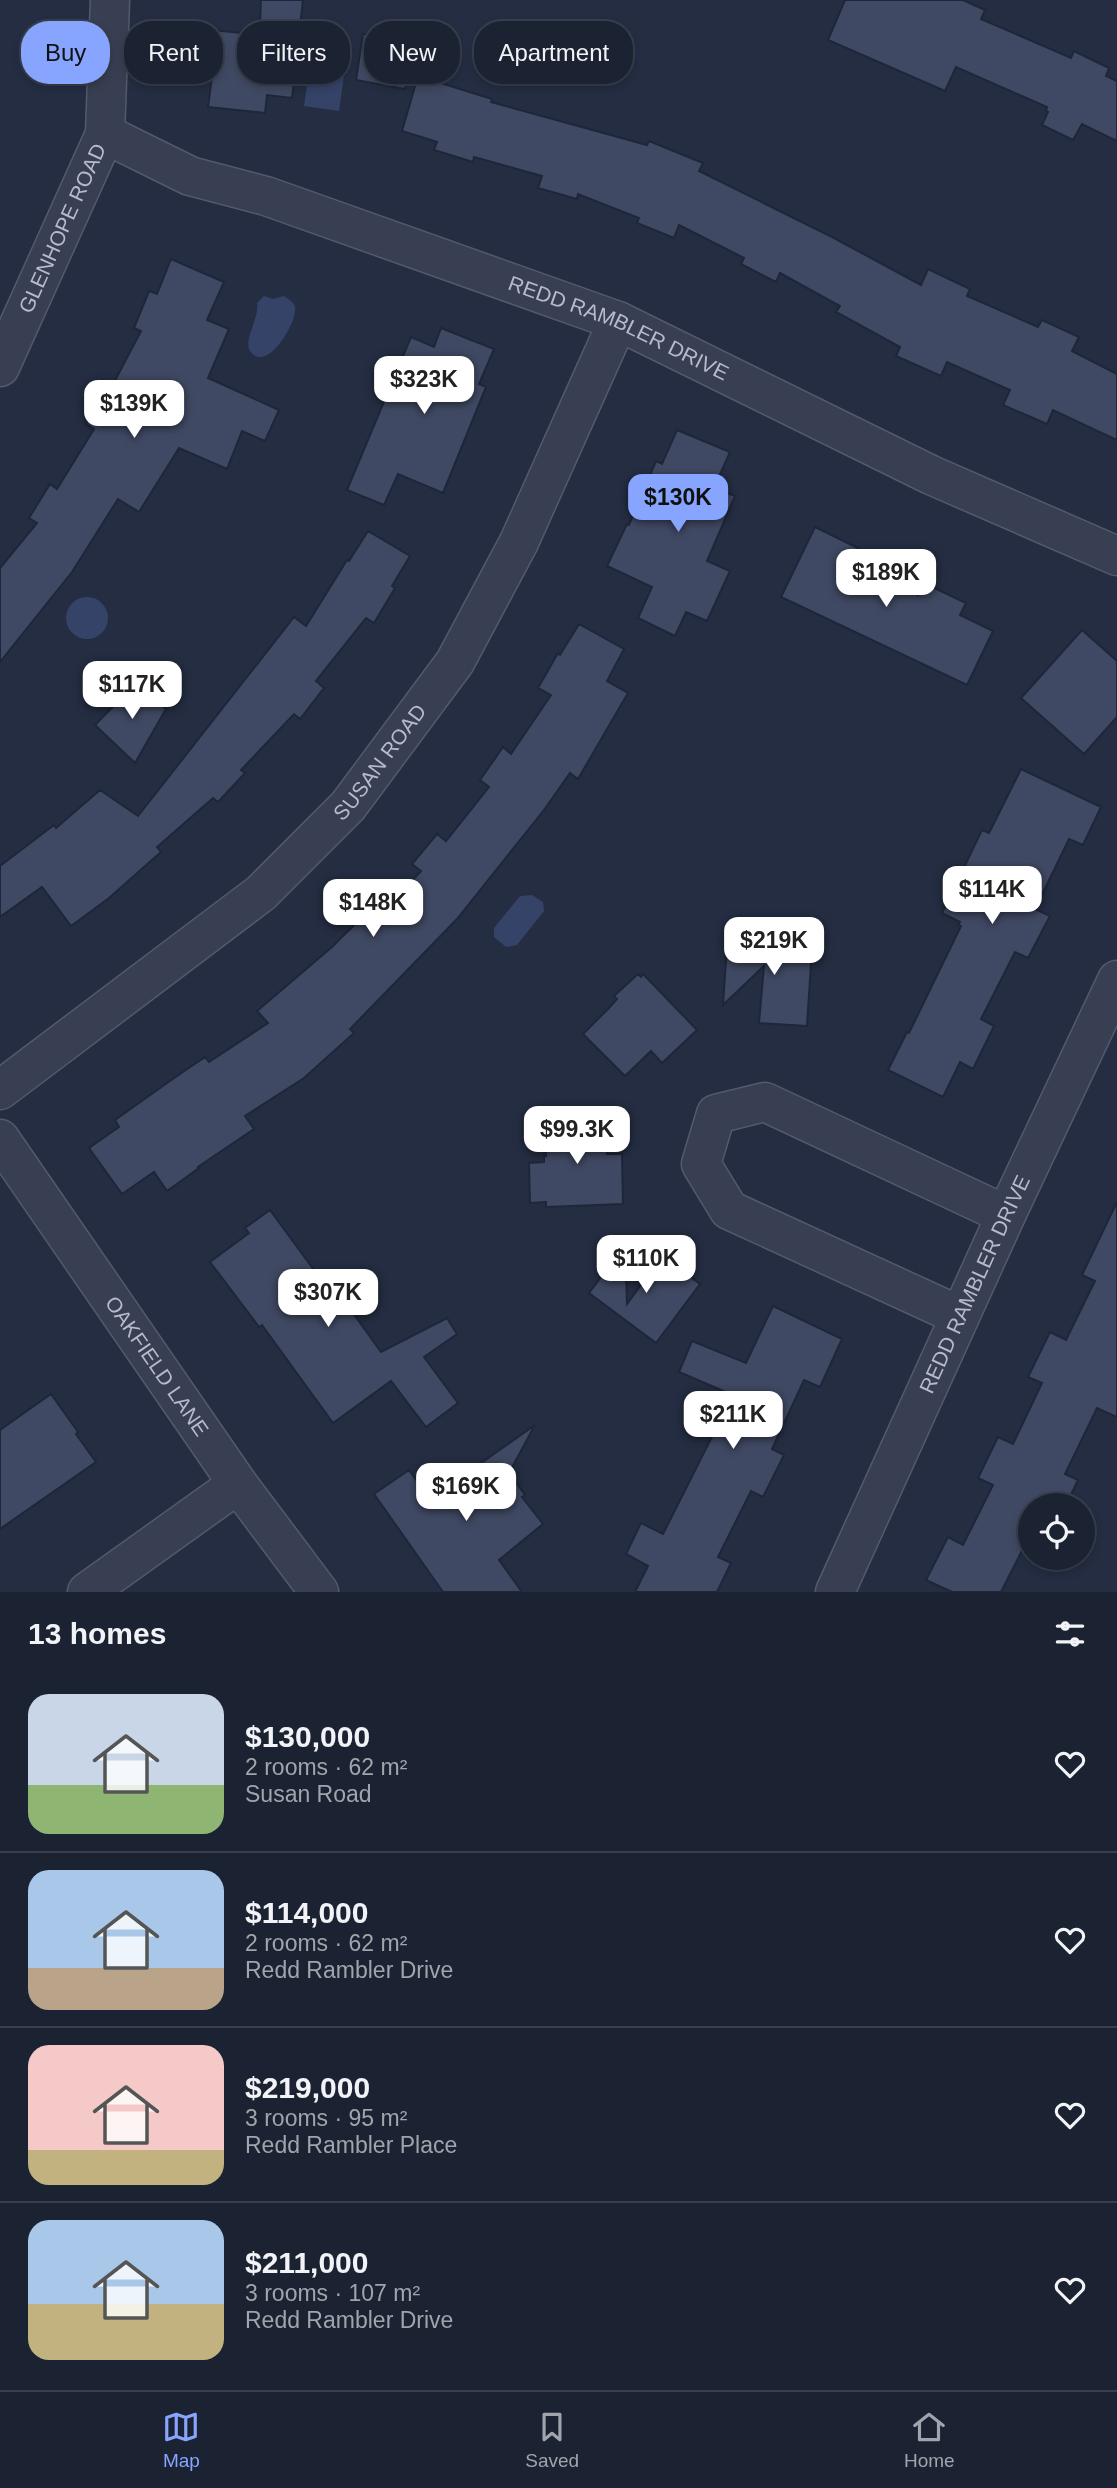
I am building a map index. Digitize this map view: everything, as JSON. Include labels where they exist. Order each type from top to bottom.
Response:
[{"type":"street","name":"GLENHOPE ROAD","points":[[0,366],[105,134],[110,0]]},
{"type":"street","name":"REDD RAMBLER DRIVE","points":[[105,134],[190,176],[266,196],[618,321],[931,475],[1117,556]]},
{"type":"street","name":"SUSAN ROAD","points":[[0,1090],[261,893],[348,806],[455,662],[519,542],[618,321]]},
{"type":"street","name":"REDD RAMBLER DRIVE","points":[[835,1592],[1006,1215],[1117,980]]},
{"type":"street","points":[[960,1316],[729,1210],[701,1164],[716,1114],[765,1102],[1006,1215]]},
{"type":"street","name":"OAKFIELD LANE","points":[[0,1139],[238,1484],[318,1592]]},
{"type":"street","points":[[87,1592],[238,1484]]},
{"type":"water","points":[[307,84],[343,84],[339,111],[304,106]]},
{"type":"water","points":[[264,296],[273,299],[284,296],[294,305],[295,314],[280,344],[272,352],[257,357],[248,347],[257,303]]},
{"type":"water","points":[[87,597],[102,603],[108,618],[102,633],[87,639],[72,633],[66,618],[72,603]]},
{"type":"water","points":[[532,895],[543,902],[544,911],[517,945],[506,947],[494,937],[494,928],[520,896]]},
{"type":"building","points":[[261,0],[303,0],[301,21],[260,21]]},
{"type":"building","points":[[845,0],[963,0],[985,10],[981,19],[1071,58],[1074,51],[1109,68],[1106,76],[1117,81],[1117,141],[1082,124],[1073,140],[1042,125],[1048,112],[1047,107],[956,67],[945,91],[828,40]]},
{"type":"building","points":[[223,31],[237,33],[237,84],[294,84],[292,98],[267,95],[265,113],[208,107],[211,84],[223,84]]},
{"type":"building","points":[[363,34],[364,34],[364,81],[356,80]]},
{"type":"building","points":[[378,84],[406,84],[405,89]]},
{"type":"building","points":[[416,84],[444,84],[492,99],[491,102],[647,145],[649,141],[703,163],[699,171],[921,285],[928,269],[970,289],[967,296],[1038,327],[1042,320],[1079,337],[1072,351],[1117,374],[1117,440],[1053,410],[1047,424],[1003,405],[1010,390],[947,362],[941,376],[896,356],[900,347],[836,312],[840,306],[780,273],[776,282],[741,264],[744,258],[679,225],[674,238],[637,223],[639,218],[578,194],[577,199],[538,188],[542,176],[474,157],[473,162],[434,150],[437,142],[402,131]]},
{"type":"building","points":[[171,259],[224,282],[207,320],[229,329],[208,378],[279,410],[265,441],[242,431],[227,469],[179,448],[139,512],[118,499],[72,572],[0,662],[0,568],[37,523],[29,518],[50,484],[57,489],[94,429],[86,424],[104,389],[109,392],[141,331],[134,328],[149,291],[157,294]]},
{"type":"building","points":[[441,328],[494,349],[479,384],[486,387],[443,493],[398,474],[384,505],[347,490],[411,337],[434,347]]},
{"type":"building","points":[[677,430],[730,452],[714,488],[735,496],[707,561],[730,571],[707,621],[686,612],[675,636],[638,618],[652,587],[607,566],[627,524],[629,525],[656,461],[662,464]]},
{"type":"building","points":[[815,527],[858,548],[851,563],[918,595],[924,583],[966,603],[960,615],[993,631],[967,685],[781,597]]},
{"type":"building","points":[[368,531],[410,556],[374,623],[366,618],[316,681],[324,688],[300,719],[294,714],[241,770],[245,773],[218,802],[213,798],[157,847],[161,852],[109,898],[71,926],[42,887],[0,917],[0,866],[54,825],[56,828],[100,790],[138,816],[294,617],[306,626]]},
{"type":"building","points":[[579,624],[624,649],[607,681],[628,693],[578,779],[570,773],[457,919],[350,1029],[354,1033],[304,1078],[245,1116],[254,1129],[167,1191],[154,1172],[122,1194],[89,1148],[119,1127],[115,1120],[177,1076],[205,1057],[209,1062],[268,1023],[257,1011],[332,947],[366,913],[374,921],[421,871],[412,864],[437,834],[446,841],[489,787],[480,780],[503,747],[511,754],[551,695],[538,688]]},
{"type":"building","points":[[1082,630],[1117,661],[1117,717],[1084,754],[1021,698]]},
{"type":"building","points":[[137,682],[166,709],[135,763],[95,725]]},
{"type":"building","points":[[1021,769],[1101,807],[1083,845],[1069,839],[1035,909],[1050,916],[1028,958],[1015,952],[981,1019],[994,1026],[973,1069],[960,1062],[943,1097],[888,1070],[961,926],[958,925],[960,922],[942,913],[982,830],[989,833]]},
{"type":"building","points":[[771,933],[808,935],[807,948],[812,948],[807,1026],[759,1023],[764,966],[723,1005],[727,946],[766,948],[766,945],[770,946]]},
{"type":"building","points":[[638,974],[641,977],[643,974],[697,1030],[662,1063],[651,1051],[625,1076],[583,1034],[617,999],[614,996]]},
{"type":"building","points":[[605,1118],[607,1154],[622,1154],[623,1204],[546,1207],[546,1202],[530,1203],[529,1163],[544,1162],[545,1120]]},
{"type":"building","points":[[1117,1202],[1117,1417],[1097,1408],[1065,1474],[1078,1480],[1072,1493],[1018,1493],[1018,1559],[1001,1592],[952,1592],[926,1580],[948,1537],[963,1545],[993,1485],[978,1478],[998,1437],[1013,1444],[1042,1383],[1028,1377],[1050,1332],[1066,1340],[1095,1281],[1082,1275]]},
{"type":"building","points":[[270,1210],[325,1285],[330,1281],[381,1352],[447,1318],[457,1334],[424,1357],[458,1403],[426,1427],[391,1381],[333,1423],[262,1325],[259,1327],[210,1262],[249,1233],[245,1228]]},
{"type":"building","points":[[625,1245],[627,1304],[662,1256],[700,1284],[656,1343],[589,1293]]},
{"type":"building","points":[[773,1306],[842,1339],[820,1387],[804,1380],[772,1449],[784,1455],[763,1497],[751,1491],[718,1557],[731,1563],[717,1592],[635,1592],[648,1566],[626,1554],[641,1523],[663,1534],[733,1395],[679,1372],[692,1341],[746,1363]]},
{"type":"building","points":[[51,1394],[96,1462],[0,1529],[0,1430]]},
{"type":"building","points":[[535,1425],[509,1473],[525,1495],[522,1497],[543,1524],[499,1560],[522,1592],[443,1592],[374,1494],[409,1470],[430,1499]]}]
